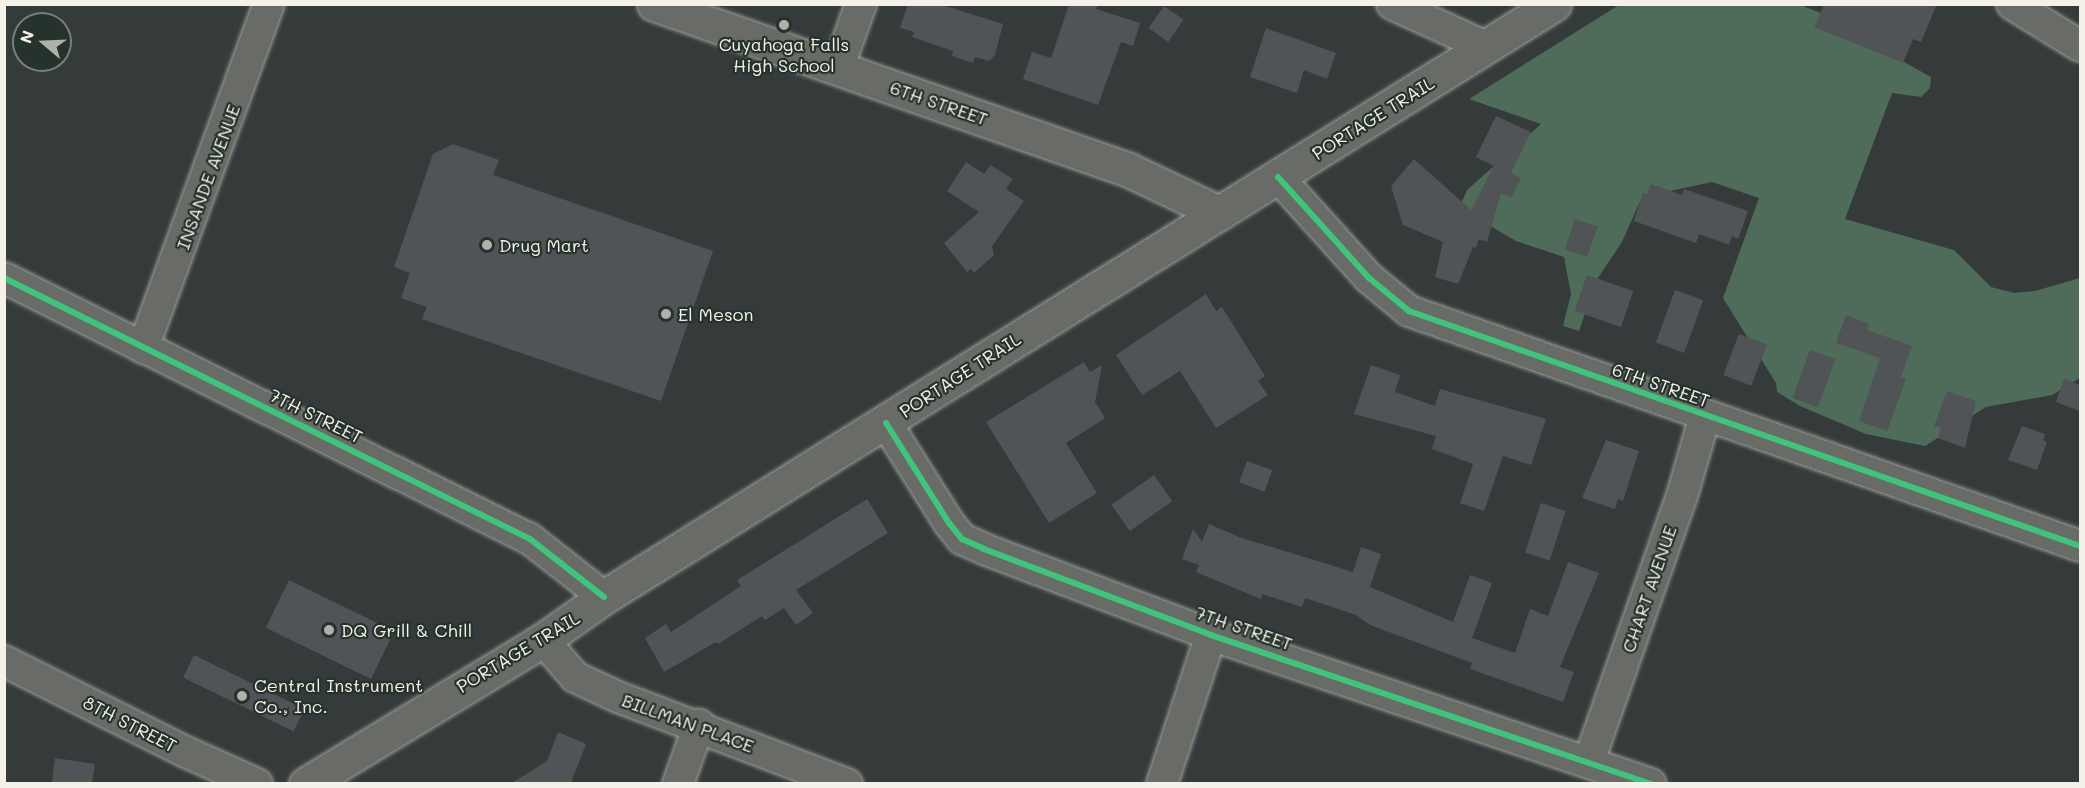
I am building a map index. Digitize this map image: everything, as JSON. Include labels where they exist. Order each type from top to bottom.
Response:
[{"type":"main road","name":"6TH STREET","points":[[654,4],[1129,170],[1219,213]]},
{"type":"main road","name":"PORTAGE TRAIL","points":[[306,783],[543,640],[604,597],[1554,4]]},
{"type":"street","name":"INSANDE AVENUE","points":[[143,348],[269,4]]},
{"type":"street","points":[[838,68],[861,4]]},
{"type":"street","points":[[1392,4],[1486,47]]},
{"type":"street","points":[[2012,4],[2080,45]]},
{"type":"street","name":"6TH STREET","points":[[1278,177],[1369,278],[1409,311],[2080,546]]},
{"type":"street","name":"7TH STREET","points":[[4,278],[530,539],[604,597]]},
{"type":"street","name":"CHART AVENUE","points":[[1589,760],[1682,496],[1706,416]]},
{"type":"street","name":"7TH STREET","points":[[886,423],[962,539],[1211,635],[1589,760],[1650,783]]},
{"type":"street","points":[[1162,783],[1211,635]]},
{"type":"street","name":"BILLMAN PLACE","points":[[543,640],[575,677],[618,697],[699,725],[847,783]]},
{"type":"street","name":"8TH STREET","points":[[4,661],[186,752],[257,783]]},
{"type":"street","points":[[678,783],[699,725]]},
{"type":"green space","points":[[1619,5],[1800,5],[1821,13],[1815,27],[1904,62],[1931,77],[1930,88],[1921,97],[1892,93],[1845,219],[1954,250],[1991,287],[2014,293],[2035,291],[2080,278],[2080,378],[2052,395],[1986,407],[1925,446],[1866,434],[1800,406],[1777,392],[1776,383],[1723,298],[1759,198],[1712,182],[1642,197],[1622,242],[1596,281],[1579,331],[1563,326],[1571,294],[1564,257],[1516,241],[1459,208],[1467,190],[1541,124],[1469,99]]},
{"type":"building","points":[[908,4],[939,4],[1003,24],[995,55],[989,61],[975,57],[973,63],[952,56],[953,51],[912,37],[914,32],[900,28]]},
{"type":"building","points":[[1069,4],[1098,4],[1096,9],[1140,23],[1133,46],[1121,42],[1098,105],[1023,79],[1032,52],[1051,58]]},
{"type":"building","points":[[1824,4],[1937,4],[1921,42],[1913,39],[1903,63],[1815,27]]},
{"type":"building","points":[[1164,6],[1184,20],[1168,42],[1149,28]]},
{"type":"building","points":[[1266,28],[1336,53],[1327,79],[1304,70],[1297,93],[1250,77]]},
{"type":"building","points":[[1496,116],[1531,132],[1511,173],[1521,178],[1511,198],[1501,193],[1487,242],[1479,239],[1476,248],[1473,247],[1458,284],[1435,277],[1443,242],[1403,225],[1391,186],[1414,159],[1471,210],[1494,166],[1476,157]]},
{"type":"building","points":[[453,144],[499,160],[493,175],[713,251],[661,401],[422,319],[427,307],[401,298],[410,273],[394,267],[433,154]]},
{"type":"building","points":[[966,162],[984,174],[990,165],[1013,179],[1006,189],[1024,201],[992,246],[994,255],[974,273],[971,269],[967,272],[944,243],[979,212],[947,191]]},
{"type":"building","points":[[1651,184],[1682,195],[1684,189],[1748,211],[1738,239],[1732,236],[1729,245],[1699,234],[1696,243],[1634,221],[1643,192],[1647,194]]},
{"type":"building","points":[[1575,219],[1598,227],[1587,257],[1565,249]]},
{"type":"building","points":[[1587,275],[1633,291],[1621,327],[1575,311]]},
{"type":"building","points":[[1675,290],[1703,300],[1684,353],[1656,343]]},
{"type":"building","points":[[1206,294],[1216,311],[1222,307],[1265,376],[1258,381],[1268,395],[1216,428],[1180,371],[1142,395],[1116,355]]},
{"type":"building","points":[[1846,315],[1869,324],[1867,330],[1912,346],[1901,377],[1906,379],[1887,431],[1859,421],[1880,358],[1836,343]]},
{"type":"building","points":[[1739,334],[1767,345],[1751,386],[1723,375]]},
{"type":"building","points":[[1810,350],[1835,359],[1818,407],[1793,398]]},
{"type":"building","points":[[1084,362],[1090,372],[1102,365],[1095,402],[1105,418],[1066,443],[1097,493],[1049,523],[986,422]]},
{"type":"building","points":[[1371,365],[1400,375],[1395,392],[1435,406],[1440,389],[1546,419],[1531,465],[1503,456],[1484,511],[1460,503],[1473,464],[1432,449],[1436,436],[1354,414]]},
{"type":"building","points":[[2064,379],[2080,385],[2080,411],[2056,402]]},
{"type":"building","points":[[1947,391],[1976,401],[1965,448],[1938,438],[1941,428],[1934,426]]},
{"type":"building","points":[[2022,426],[2045,434],[2043,440],[2047,442],[2037,470],[2008,460]]},
{"type":"building","points":[[1606,440],[1639,451],[1623,501],[1618,499],[1615,509],[1582,498]]},
{"type":"building","points":[[1247,461],[1272,470],[1265,492],[1239,483]]},
{"type":"building","points":[[1154,475],[1172,501],[1130,531],[1111,505]]},
{"type":"building","points":[[867,499],[888,533],[796,590],[813,613],[796,625],[784,608],[765,620],[762,616],[718,644],[716,642],[664,672],[645,638],[666,624],[671,632],[741,586],[737,580]]},
{"type":"building","points":[[1541,503],[1566,511],[1550,560],[1525,552]]},
{"type":"building","points":[[1209,524],[1239,537],[1353,572],[1361,547],[1381,554],[1370,587],[1453,622],[1470,575],[1492,583],[1472,638],[1515,653],[1530,609],[1548,616],[1568,562],[1599,573],[1560,667],[1574,672],[1563,702],[1470,669],[1472,663],[1370,625],[1356,615],[1305,598],[1302,607],[1262,594],[1261,599],[1196,572],[1199,565],[1182,559],[1193,529],[1202,542]]},
{"type":"building","name":"DQ Grill & Chill","points":[[289,580],[394,631],[371,679],[266,628]]},
{"type":"building","points":[[194,655],[305,709],[294,731],[183,677]]},
{"type":"building","points":[[558,732],[586,744],[571,783],[512,783],[547,761]]},
{"type":"building","points":[[55,758],[95,764],[92,783],[52,783]]},
{"type":"cycle path","points":[[1278,177],[1369,278],[1409,311],[2080,546]]},
{"type":"cycle path","points":[[4,278],[530,539],[604,597]]},
{"type":"cycle path","points":[[886,423],[949,523],[962,539],[1211,635],[1650,784]]},
{"type":"place","name":"Cuyahoga Falls High School","points":[[784,25]]},
{"type":"place","name":"Drug Mart","points":[[487,245]]},
{"type":"place","name":"El Meson","points":[[666,314]]},
{"type":"place","name":"DQ Grill & Chill","points":[[329,630]]},
{"type":"place","name":"Central Instrument Co., Inc.","points":[[242,696]]}]
